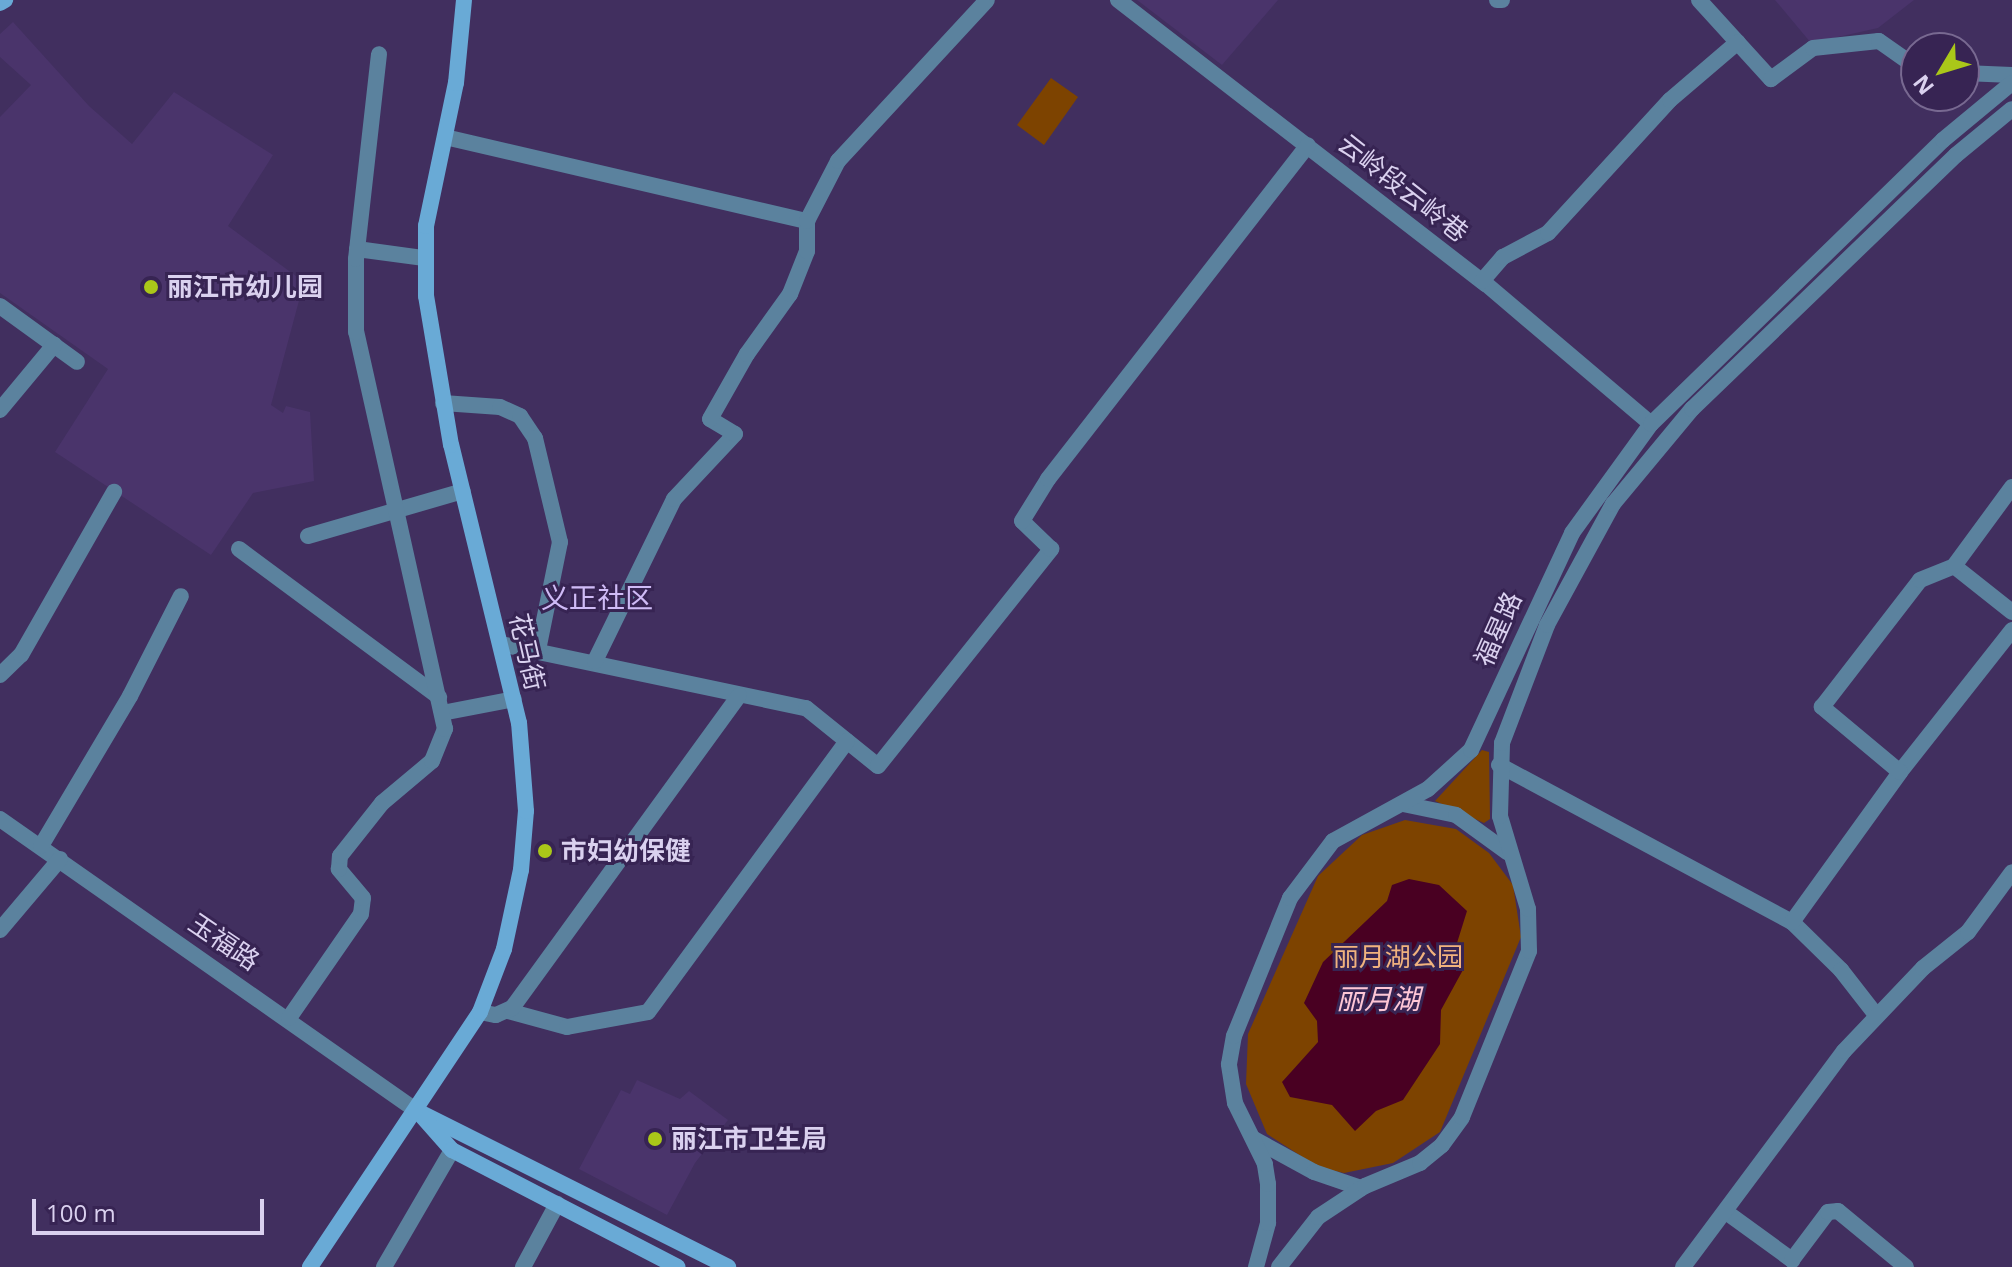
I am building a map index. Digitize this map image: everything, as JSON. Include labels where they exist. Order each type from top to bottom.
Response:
[{"type":"street","name":"花马街","points":[[310,1267],[417,1111],[480,1012],[504,949],[524,841],[524,767],[514,699],[463,491],[429,329],[424,258],[426,226],[445,137],[464,0]]},
{"type":"street","points":[[595,661],[674,499],[735,434],[710,419],[747,354],[790,294],[807,251],[807,221],[854,139],[987,0]]},
{"type":"street","name":"云岭段云岭巷","points":[[1118,0],[1482,281],[1651,424]]},
{"type":"street","points":[[1699,0],[1771,79],[1813,48],[1879,41],[1900,56]]},
{"type":"street","points":[[1482,281],[1503,257],[1548,233],[1670,100],[1738,42]]},
{"type":"street","points":[[289,1018],[361,914],[363,898],[339,869],[340,856],[382,803],[432,761],[444,738],[441,705],[360,358],[357,249],[379,54]]},
{"type":"street","points":[[1980,74],[2012,75]]},
{"type":"street","name":"福星路","points":[[1256,1267],[1268,1223],[1268,1184],[1265,1164],[1231,1091],[1230,1050],[1290,898],[1333,841],[1403,804],[1445,777],[1481,736],[1557,561],[1596,493],[1651,424],[1921,161],[2012,83]]},
{"type":"street","name":"福星路","points":[[1279,1267],[1312,1223],[1361,1188],[1420,1163],[1448,1139],[1462,1117],[1529,951],[1528,909],[1508,854],[1500,816],[1499,765],[1510,713],[1547,625],[1589,543],[1632,477],[1692,409],[1956,155],[2012,109]]},
{"type":"street","points":[[445,137],[807,221]]},
{"type":"street","points":[[501,644],[595,661],[739,696],[806,708],[878,766],[1051,549],[1022,521],[1029,509],[1087,426],[1308,145]]},
{"type":"street","points":[[357,249],[424,258]]},
{"type":"street","points":[[0,306],[77,362]]},
{"type":"street","points":[[0,410],[54,345]]},
{"type":"street","points":[[443,403],[500,407],[520,416],[535,438],[560,542],[553,597],[538,650]]},
{"type":"street","points":[[1900,772],[1822,707],[1920,580],[1954,566],[2012,487]]},
{"type":"street","points":[[308,536],[463,491]]},
{"type":"street","points":[[0,675],[21,655],[114,492]]},
{"type":"street","points":[[239,549],[441,705],[514,699]]},
{"type":"street","points":[[1954,566],[2012,612]]},
{"type":"street","points":[[41,846],[130,696],[181,596]]},
{"type":"street","points":[[1792,922],[1900,772],[2012,630]]},
{"type":"street","points":[[508,1011],[739,696]]},
{"type":"street","points":[[480,1012],[508,1011],[567,1027],[648,1012],[847,741]]},
{"type":"street","points":[[1499,765],[1792,922],[1841,970],[1876,1015]]},
{"type":"street","points":[[1403,804],[1456,815],[1508,854]]},
{"type":"street","name":"玉福路","points":[[0,819],[289,1018],[417,1111],[728,1267]]},
{"type":"street","points":[[0,930],[60,859]]},
{"type":"street","points":[[1683,1267],[1820,1081],[1876,1015],[1968,932],[2012,872]]},
{"type":"street","name":"玉福路","points":[[417,1111],[452,1150],[667,1265]]},
{"type":"street","points":[[1250,1136],[1291,1162],[1361,1188]]},
{"type":"street","points":[[384,1267],[452,1150]]},
{"type":"street","points":[[523,1267],[557,1204]]},
{"type":"street","points":[[1726,1212],[1789,1263],[1828,1212],[1838,1211],[1906,1267]]},
{"type":"shaded area","points":[[1137,0],[1278,0],[1222,65]]},
{"type":"shaded area","points":[[1775,0],[1914,0],[1878,28],[1811,43]]},
{"type":"shaded area","name":"丽江市幼儿园","points":[[13,22],[89,106],[132,144],[174,92],[273,155],[228,226],[304,282],[271,405],[283,413],[286,406],[310,412],[314,481],[253,493],[211,555],[55,452],[108,369],[0,293],[0,117],[31,85],[0,57],[0,34]]},
{"type":"shaded area","name":"丽江市卫生局","points":[[637,1080],[680,1099],[689,1091],[728,1120],[695,1163],[667,1215],[579,1169],[621,1090],[630,1094]]},
{"type":"green space","points":[[1051,78],[1078,97],[1044,145],[1017,125]]},
{"type":"green space","points":[[1482,750],[1489,752],[1490,819],[1484,823],[1435,801]]},
{"type":"green space","name":"丽月湖公园","points":[[1405,820],[1456,829],[1489,853],[1513,885],[1521,937],[1440,1132],[1393,1163],[1344,1173],[1318,1167],[1267,1134],[1246,1084],[1248,1034],[1318,876],[1362,835]]},
{"type":"water","name":"丽月湖","points":[[1409,879],[1439,885],[1467,911],[1457,943],[1464,968],[1441,1010],[1440,1044],[1403,1100],[1376,1111],[1355,1131],[1332,1105],[1290,1097],[1282,1082],[1318,1042],[1317,1021],[1304,1003],[1323,962],[1387,901],[1392,885]]},
{"type":"place","name":"丽江市幼儿园","points":[[151,287]]},
{"type":"place","name":"市妇幼保健","points":[[545,851]]},
{"type":"place","name":"丽江市卫生局","points":[[655,1139]]},
{"type":"district","name":"义正社区","points":[[597,597]]}]
